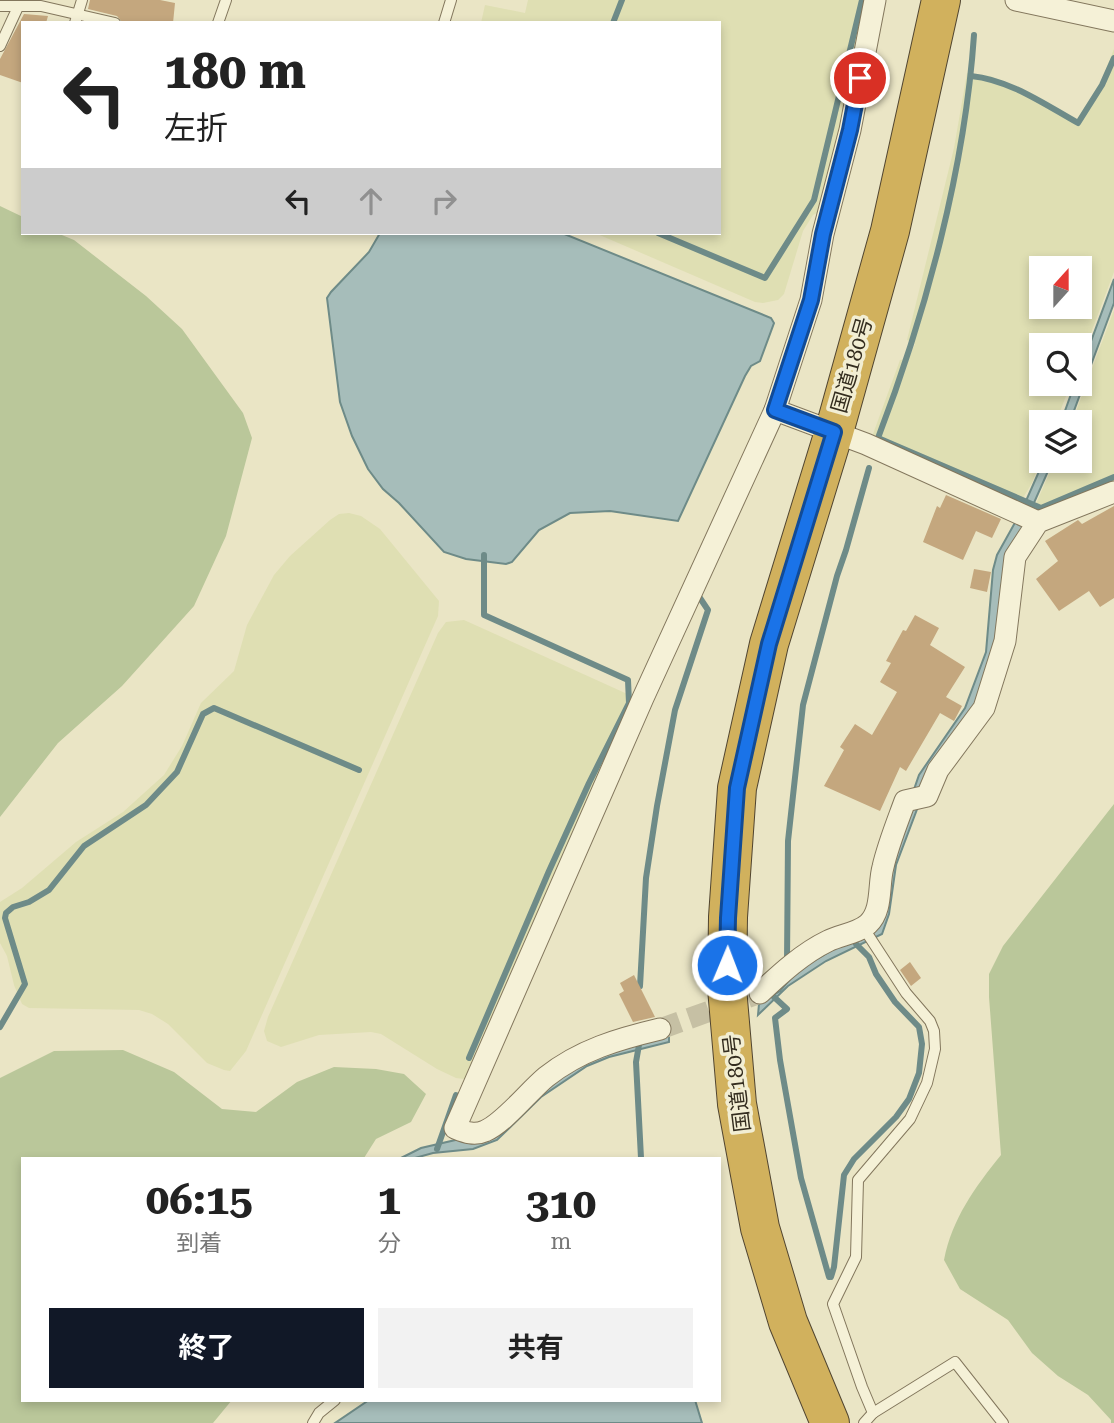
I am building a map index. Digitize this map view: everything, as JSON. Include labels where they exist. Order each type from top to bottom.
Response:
[{"type":"highway","name":"国道180号","points":[[830,1423],[788,1322],[760,1228],[737,1104],[727,988],[728,918],[737,788],[769,644],[834,432],[890,231],[941,0]]},
{"type":"street","points":[[660,1029],[617,1039],[574,1057],[546,1077],[484,1132],[469,1134],[455,1128],[643,698],[775,410],[811,300],[823,234],[850,130],[875,0]]},
{"type":"street","points":[[1016,0],[1114,21]]},
{"type":"street","points":[[775,410],[866,443],[1038,522]]},
{"type":"street","points":[[760,993],[812,950],[828,941],[868,933],[878,901],[882,870],[905,801],[927,796],[939,770],[984,708],[1005,641],[1015,557],[1038,522],[1114,492]]},
{"type":"lane","points":[[77,19],[82,0]]},
{"type":"lane","points":[[219,21],[226,0]]},
{"type":"lane","points":[[445,21],[451,0]]},
{"type":"lane","points":[[0,5],[41,6],[77,19],[96,21]]},
{"type":"lane","points":[[0,46],[18,7]]},
{"type":"lane","points":[[868,933],[891,971],[930,1021],[934,1031],[935,1049],[927,1083],[910,1119],[858,1180],[856,1257],[833,1304],[873,1413]]},
{"type":"lane","points":[[864,1423],[873,1413],[956,1362],[1003,1423]]},
{"type":"lane","points":[[313,1423],[319,1413],[333,1402]]},
{"type":"green space","points":[[528,0],[870,0],[850,98],[819,212],[813,215],[803,231],[784,294],[778,300],[755,302],[600,235],[721,235],[721,21],[481,21],[485,5],[525,13]]},
{"type":"green space","points":[[1114,49],[1114,272],[1091,333],[1029,333],[1029,396],[1066,396],[1061,410],[1029,410],[1029,473],[1036,473],[1017,508],[878,446],[873,434],[900,360],[908,359],[915,344],[907,340],[954,148],[967,73],[990,76],[1016,87],[1077,120],[1101,81]]},
{"type":"green space","points":[[0,206],[21,216],[21,235],[62,235],[74,240],[146,296],[182,329],[243,413],[252,438],[226,536],[194,606],[122,686],[58,743],[0,817]]},
{"type":"green space","points":[[1114,310],[1114,485],[1032,513],[1049,473],[1092,473],[1092,410],[1076,410],[1082,396],[1092,396],[1092,369]]},
{"type":"green space","points":[[339,514],[361,516],[380,529],[439,601],[438,616],[246,1051],[230,1071],[224,1070],[207,1063],[168,1024],[152,1014],[139,1010],[29,1008],[22,1004],[7,956],[0,943],[0,902],[22,888],[76,842],[123,812],[164,775],[182,746],[201,703],[234,671],[247,625],[274,575],[290,556],[330,520]]},
{"type":"green space","points":[[464,620],[634,697],[472,1076],[456,1078],[381,1034],[371,1032],[319,1035],[281,1047],[267,1041],[264,1031],[268,1017],[438,633],[446,622]]},
{"type":"green space","points":[[1114,804],[1114,1423],[1111,1423],[1088,1395],[1058,1376],[1032,1353],[1008,1320],[960,1289],[944,1260],[953,1231],[966,1204],[1001,1155],[989,974],[1003,946]]},
{"type":"green space","points":[[123,1050],[174,1072],[222,1109],[256,1112],[297,1082],[334,1067],[376,1069],[404,1074],[426,1094],[411,1122],[376,1139],[365,1157],[21,1157],[21,1402],[230,1402],[213,1423],[0,1423],[0,1078],[54,1051]]},
{"type":"water","points":[[379,235],[567,235],[771,318],[774,323],[760,361],[751,366],[745,376],[678,521],[610,511],[570,513],[539,530],[512,562],[506,564],[466,559],[444,552],[383,489],[368,469],[340,402],[327,298],[369,252]]},
{"type":"water","points":[[1114,279],[1114,303],[1092,362],[1092,339]]},
{"type":"water","points":[[1070,396],[1079,396],[1074,410],[1065,410]]},
{"type":"water","points":[[1038,473],[1047,473],[1029,514],[982,695],[930,775],[896,865],[889,914],[882,934],[826,961],[788,986],[758,1015],[759,1004],[780,991],[798,970],[875,925],[902,824],[919,775],[965,708],[986,652],[993,570],[997,555]]},
{"type":"water","points":[[669,1032],[669,1042],[609,1057],[587,1066],[541,1097],[497,1140],[473,1149],[403,1157],[421,1148],[464,1138],[561,1071]]},
{"type":"water","points":[[366,1402],[696,1402],[702,1423],[335,1423]]},
{"type":"building","points":[[90,0],[160,0],[175,3],[173,21],[121,21],[117,16],[88,9]]},
{"type":"building","points":[[24,14],[48,16],[47,21],[21,21],[21,82],[0,75],[0,59]]},
{"type":"building","points":[[946,495],[1001,519],[992,538],[976,531],[963,560],[923,542],[937,506],[940,508]]},
{"type":"building","points":[[1114,506],[1114,598],[1100,607],[1089,591],[1059,611],[1036,579],[1058,561],[1045,541],[1078,520],[1082,524]]},
{"type":"building","points":[[974,569],[991,572],[987,592],[970,588]]},
{"type":"building","points":[[915,615],[939,628],[930,645],[965,667],[946,697],[962,706],[954,721],[940,713],[906,771],[900,767],[880,811],[824,786],[844,750],[840,747],[855,724],[872,735],[897,692],[880,682],[891,663],[886,661],[903,630],[906,631]]},
{"type":"building","points":[[910,962],[921,978],[911,986],[900,970]]},
{"type":"building","points":[[634,975],[655,1017],[633,1022],[619,994],[624,991],[620,983]]},
{"type":"waterway","points":[[614,21],[622,0]]},
{"type":"waterway","points":[[663,235],[765,278],[814,200],[862,0]]},
{"type":"waterway","points":[[974,35],[962,137],[941,240],[912,341],[878,438],[1041,508],[1114,477]]},
{"type":"waterway","points":[[971,76],[1013,88],[1078,123],[1102,85],[1114,58]]},
{"type":"waterway","points":[[787,962],[788,841],[803,705],[869,468]]},
{"type":"waterway","points":[[469,1058],[549,871],[629,703],[628,680],[484,615],[484,555]]},
{"type":"waterway","points":[[640,986],[646,878],[657,806],[675,710],[708,610],[700,598]]},
{"type":"waterway","points":[[0,1027],[25,984],[5,918],[6,913],[49,890],[84,846],[146,805],[177,772],[203,714],[214,708],[359,770]]},
{"type":"waterway","points":[[831,1277],[844,1175],[854,1159],[896,1117],[909,1099],[919,1073],[922,1044],[919,1027],[895,1002],[876,974],[869,957],[856,944]]},
{"type":"waterway","points":[[774,997],[787,1009],[775,1018],[780,1060],[801,1178],[829,1277]]},
{"type":"waterway","points":[[639,1045],[636,1062],[641,1157]]},
{"type":"waterway","points":[[437,1149],[456,1095]]},
{"type":"tunnel","points":[[660,1029],[760,993]]},
{"type":"route","points":[[727,965],[737,788],[769,644],[834,432],[775,410],[811,300],[823,234],[850,130],[860,78]]}]
